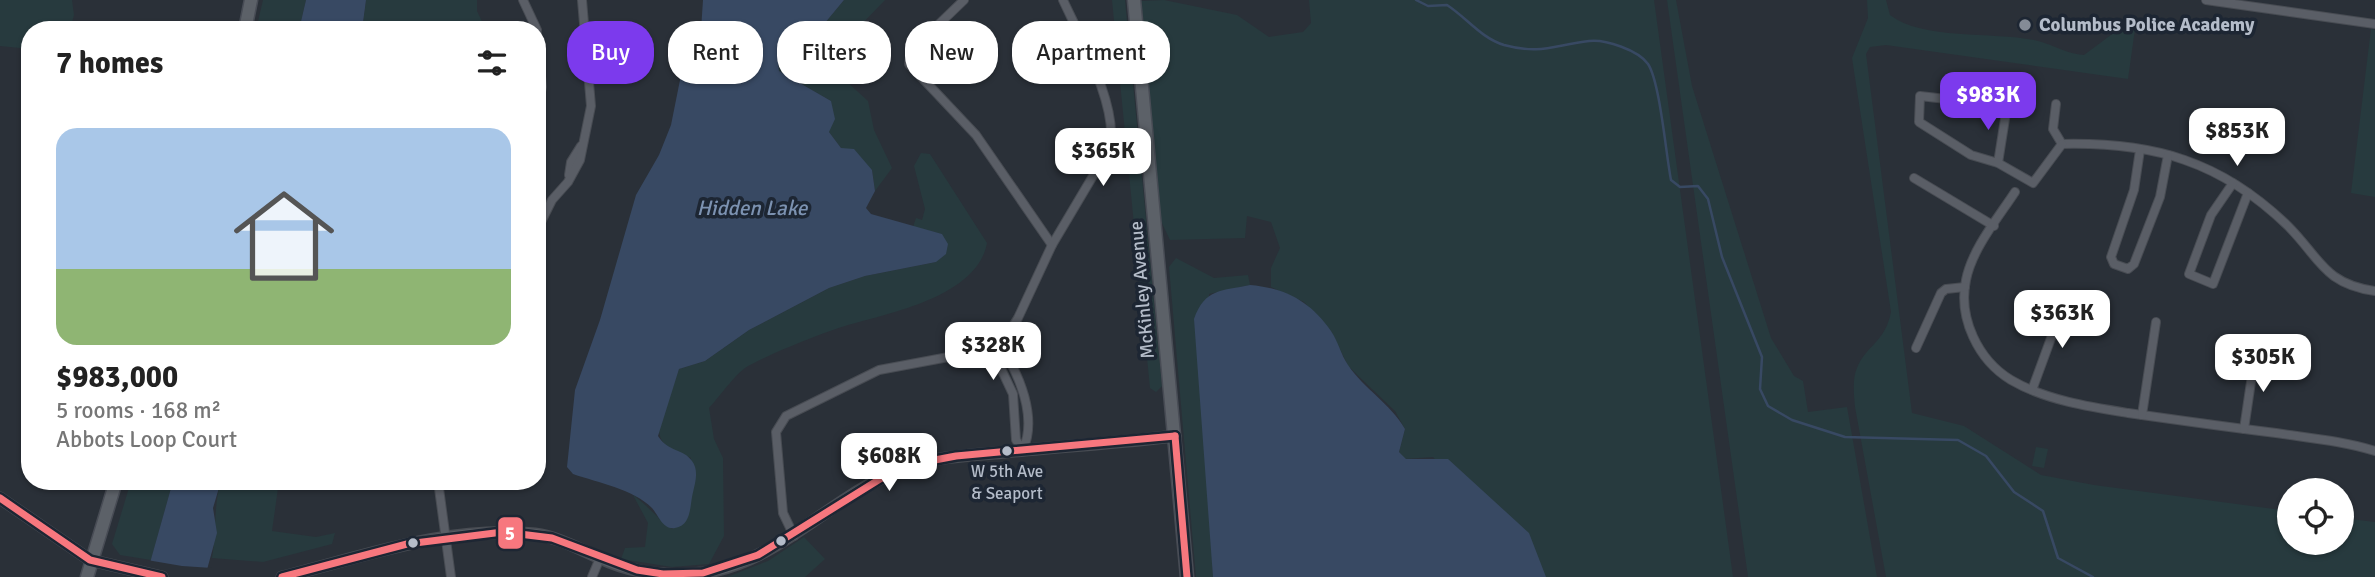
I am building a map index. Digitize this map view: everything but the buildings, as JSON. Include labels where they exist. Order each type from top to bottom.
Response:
[{"type":"main road","points":[[247,21],[251,0]]},
{"type":"main road","name":"McKinley Avenue","points":[[1133,0],[1187,577]]},
{"type":"main road","points":[[282,577],[366,553],[482,532],[539,535],[635,571],[666,575],[699,574],[744,563],[794,536],[873,484],[905,468],[961,456],[1175,436]]},
{"type":"main road","points":[[86,577],[113,490]]},
{"type":"main road","points":[[0,498],[90,560],[162,577]]},
{"type":"street","points":[[523,0],[532,21]]},
{"type":"street","points":[[546,213],[568,182],[571,162],[582,144],[591,106],[582,0]]},
{"type":"street","points":[[964,0],[911,51],[908,64],[976,135],[1052,244]]},
{"type":"street","points":[[794,536],[783,513],[776,432],[786,416],[879,370],[996,347],[1009,334],[1052,244],[1112,141],[1096,68],[1063,0]]},
{"type":"street","points":[[2206,0],[2375,24]]},
{"type":"street","points":[[1998,163],[2007,106],[1920,96],[1919,121],[1971,155],[1998,163],[2033,183],[2062,144]]},
{"type":"street","points":[[2056,104],[2053,129],[2062,144]]},
{"type":"street","points":[[2062,144],[2090,144],[2140,150],[2206,166],[2248,193],[2286,225],[2334,279],[2375,291]]},
{"type":"street","points":[[2140,150],[2134,190],[2111,257],[2114,264],[2128,269],[2134,264],[2160,197],[2168,155]]},
{"type":"street","points":[[1914,178],[1994,226]]},
{"type":"street","points":[[2233,183],[2211,215],[2189,274],[2213,284],[2248,193]]},
{"type":"street","points":[[2015,192],[1969,269],[1965,287],[1969,326],[1978,348],[2002,374],[2032,390],[2089,407],[2327,440],[2375,451]]},
{"type":"street","points":[[1916,348],[1941,293],[1946,289],[1965,287]]},
{"type":"street","points":[[2032,390],[2065,300]]},
{"type":"street","points":[[2142,415],[2156,322]]},
{"type":"street","points":[[996,347],[995,356],[1013,394],[1016,440],[1023,450]]},
{"type":"street","points":[[2244,429],[2255,355]]},
{"type":"street","points":[[439,490],[452,577]]},
{"type":"street","points":[[592,577],[600,558]]},
{"type":"green space","points":[[0,0],[72,0],[72,21],[21,21],[21,48],[0,46]]},
{"type":"green space","points":[[263,0],[306,0],[301,21],[258,21]]},
{"type":"green space","points":[[366,0],[477,0],[477,11],[482,21],[363,21]]},
{"type":"green space","points":[[844,0],[885,0],[865,21],[827,21]]},
{"type":"green space","points":[[1112,0],[1125,0],[1127,21],[1114,21]]},
{"type":"green space","points":[[1164,0],[1237,15],[1269,37],[1303,32],[1311,23],[1309,0],[1654,0],[1733,577],[1546,577],[1433,457],[1405,459],[1399,452],[1405,429],[1395,411],[1348,366],[1331,331],[1304,302],[1271,287],[1271,268],[1280,248],[1271,222],[1247,216],[1245,238],[1170,240],[1161,221],[1149,84],[1170,84],[1170,21],[1143,21],[1141,1]]},
{"type":"green space","points":[[1667,0],[1676,0],[1692,86],[1771,338],[1794,376],[1803,381],[1808,412],[1847,407],[1877,577],[1748,577]]},
{"type":"green space","points":[[1867,0],[1886,0],[1890,15],[1921,29],[2021,38],[2084,55],[2119,29],[2135,29],[2128,79],[1886,45],[1870,47],[1866,54],[1912,413],[1964,426],[2041,475],[2094,485],[2277,509],[2277,555],[2354,555],[2354,519],[2375,522],[2375,577],[1886,577],[1854,392],[1857,368],[1884,331],[1891,312],[1852,58],[1868,18]]},
{"type":"green space","points":[[2371,29],[2375,30],[2375,197],[2351,193]]},
{"type":"green space","points":[[802,84],[849,84],[868,101],[874,130],[892,168],[875,191],[872,170],[841,148],[829,132],[831,101]]},
{"type":"green space","points":[[1120,84],[1133,84],[1162,386],[1156,392],[1150,388]]},
{"type":"green space","points":[[921,153],[930,154],[987,243],[980,262],[967,277],[929,300],[823,334],[745,368],[709,408],[714,439],[723,458],[724,536],[709,564],[672,567],[621,559],[625,548],[645,547],[648,523],[633,495],[673,529],[691,458],[664,444],[659,427],[679,369],[705,361],[749,330],[829,288],[865,276],[936,262],[942,234],[913,227],[916,218],[922,220],[925,209],[914,166]]},
{"type":"green space","points":[[1176,258],[1214,278],[1248,275],[1250,285],[1209,294],[1209,485],[1213,577],[1196,577],[1169,267]]},
{"type":"green space","points":[[2036,447],[2048,449],[2044,468],[2032,466]]},
{"type":"green space","points":[[128,490],[170,490],[151,560],[120,555],[112,544]]},
{"type":"green space","points":[[219,490],[278,490],[272,531],[316,537],[335,533],[332,544],[263,562],[212,558]]},
{"type":"green space","points":[[804,537],[825,559],[805,577],[727,577],[768,561]]},
{"type":"water","points":[[306,0],[366,0],[363,21],[301,21]]},
{"type":"water","name":"Hidden Lake","points":[[703,0],[844,0],[827,21],[777,21],[777,84],[802,84],[831,101],[835,119],[829,132],[841,148],[854,149],[872,170],[875,191],[866,208],[871,214],[942,234],[948,244],[946,254],[936,262],[865,276],[829,288],[749,330],[705,361],[679,369],[658,436],[666,445],[689,457],[696,474],[690,512],[684,524],[671,528],[664,525],[644,501],[615,487],[573,474],[567,467],[575,390],[600,320],[636,195],[659,155],[671,125],[679,84],[763,84],[763,21],[702,21]]},
{"type":"water","points":[[1250,285],[1285,293],[1314,312],[1331,331],[1354,374],[1392,411],[1405,429],[1399,452],[1406,459],[1448,459],[1529,533],[1546,577],[1213,577],[1194,319],[1203,301],[1209,296],[1223,290]]},
{"type":"water","points":[[170,490],[218,490],[213,508],[217,533],[205,577],[146,577]]},
{"type":"pier","points":[[147,560],[212,568],[209,577],[142,577]]},
{"type":"waterway","points":[[1416,0],[1428,6],[1447,5],[1481,33],[1504,45],[1538,49],[1596,41],[1621,46],[1643,59],[1648,64],[1656,86],[1671,180],[1680,187],[1698,186],[1708,199],[1722,257],[1762,357],[1760,389],[1768,406],[1792,420],[1845,437],[1958,440],[1986,456],[2014,492],[2043,511],[2058,558],[2093,577]]},
{"type":"transit line","name":"5","points":[[1175,436],[1187,577]]},
{"type":"transit line","name":"5","points":[[282,577],[407,544],[503,532],[552,538],[637,570],[663,574],[703,573],[758,555],[880,479],[919,463],[956,456],[1175,436]]},
{"type":"transit line","name":"5","points":[[0,498],[90,560],[162,577]]},
{"type":"place","name":"Columbus Police Academy","points":[[2025,25]]},
{"type":"place","name":"W 5th Ave & Seaport","points":[[1007,451]]}]
